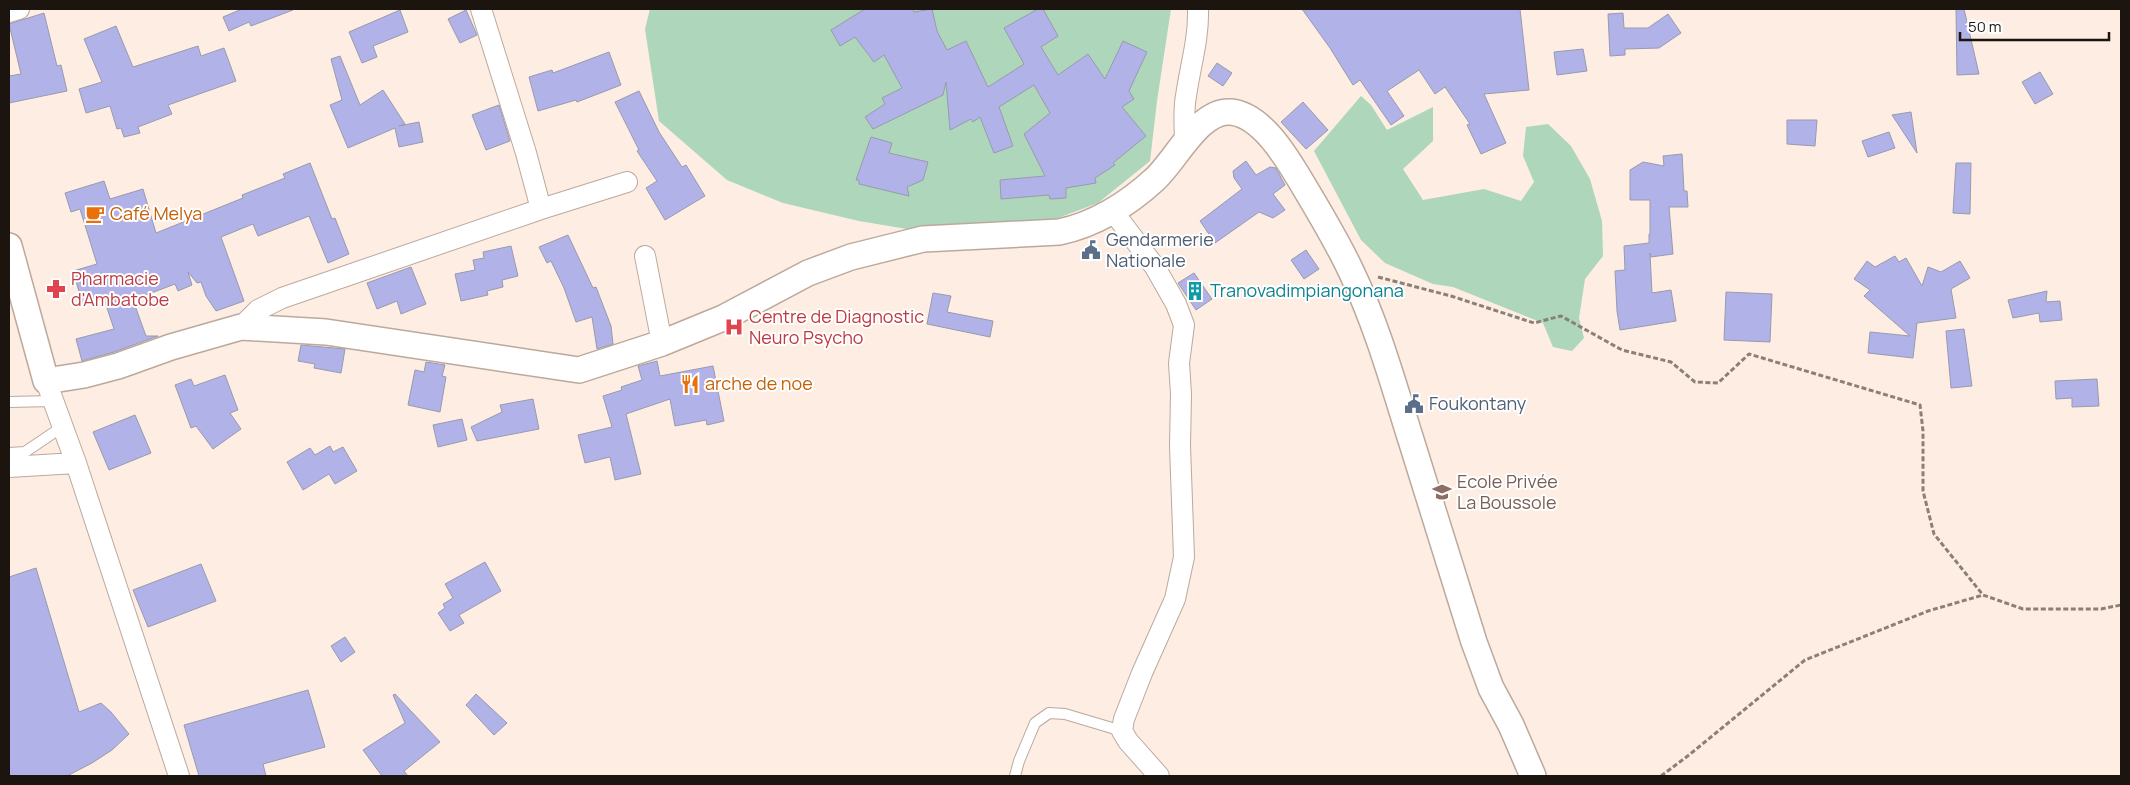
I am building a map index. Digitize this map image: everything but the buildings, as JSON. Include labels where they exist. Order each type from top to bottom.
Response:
[{"type":"street","points":[[9,12],[19,9]]},
{"type":"street","points":[[481,9],[526,153],[541,209]]},
{"type":"street","points":[[1185,142],[1185,99],[1193,63],[1198,9]]},
{"type":"street","points":[[50,391],[84,375],[241,327],[326,332],[578,370],[662,343],[723,318],[808,274],[850,257],[923,239],[1059,232],[1079,228],[1112,210],[1154,181],[1200,125],[1217,114],[1230,112],[1244,116],[1262,128],[1283,152],[1311,198],[1350,270],[1387,363],[1474,642],[1491,688],[1511,725],[1533,776]]},
{"type":"street","points":[[241,327],[258,310],[282,298],[541,209],[627,182]]},
{"type":"street","points":[[1112,210],[1155,267],[1176,304],[1184,325],[1179,363],[1184,557],[1175,599],[1142,673],[1124,719],[1122,731],[1128,741],[1159,776]]},
{"type":"street","points":[[9,246],[50,391],[76,463],[179,776]]},
{"type":"street","points":[[646,256],[662,343]]},
{"type":"street","points":[[9,467],[76,463]]},
{"type":"lane","points":[[9,402],[50,391]]},
{"type":"lane","points":[[9,453],[25,452],[62,426]]},
{"type":"lane","points":[[1015,776],[1019,761],[1035,723],[1049,713],[1065,714],[1122,731]]},
{"type":"path","points":[[1350,270],[1450,296],[1534,323],[1561,316],[1622,350],[1671,362],[1695,382],[1718,384],[1749,354],[1920,405],[1923,432],[1922,491],[1934,534],[1983,595],[2024,609],[2101,609],[2121,605]]},
{"type":"path","points":[[1661,776],[1689,756],[1805,660],[1928,610],[1983,595]]},
{"type":"green space","points":[[650,9],[1171,9],[1150,161],[1098,203],[1026,230],[937,234],[859,221],[783,203],[727,180],[659,121],[645,29]]},
{"type":"green space","points":[[1361,96],[1371,105],[1387,130],[1433,107],[1433,141],[1403,169],[1423,200],[1484,189],[1521,201],[1534,182],[1523,156],[1526,127],[1548,124],[1571,146],[1590,179],[1602,221],[1603,256],[1585,279],[1579,318],[1584,338],[1572,351],[1553,347],[1543,323],[1453,287],[1433,284],[1385,263],[1361,240],[1314,151]]},
{"type":"place","name":"Café Melya","points":[[95,214]]},
{"type":"place","name":"Gendarmerie Nationale","points":[[1091,250]]},
{"type":"place","name":"Pharmacie d'Ambatobe","points":[[56,289]]},
{"type":"place","name":"Tranovadimpiangonana","points":[[1195,291]]},
{"type":"place","name":"Centre de Diagnostic Neuro Psycho","points":[[734,327]]},
{"type":"place","name":"arche de noe","points":[[690,384]]},
{"type":"place","name":"Foukontany","points":[[1414,404]]},
{"type":"place","name":"Ecole Privée La Boussole","points":[[1442,492]]}]
